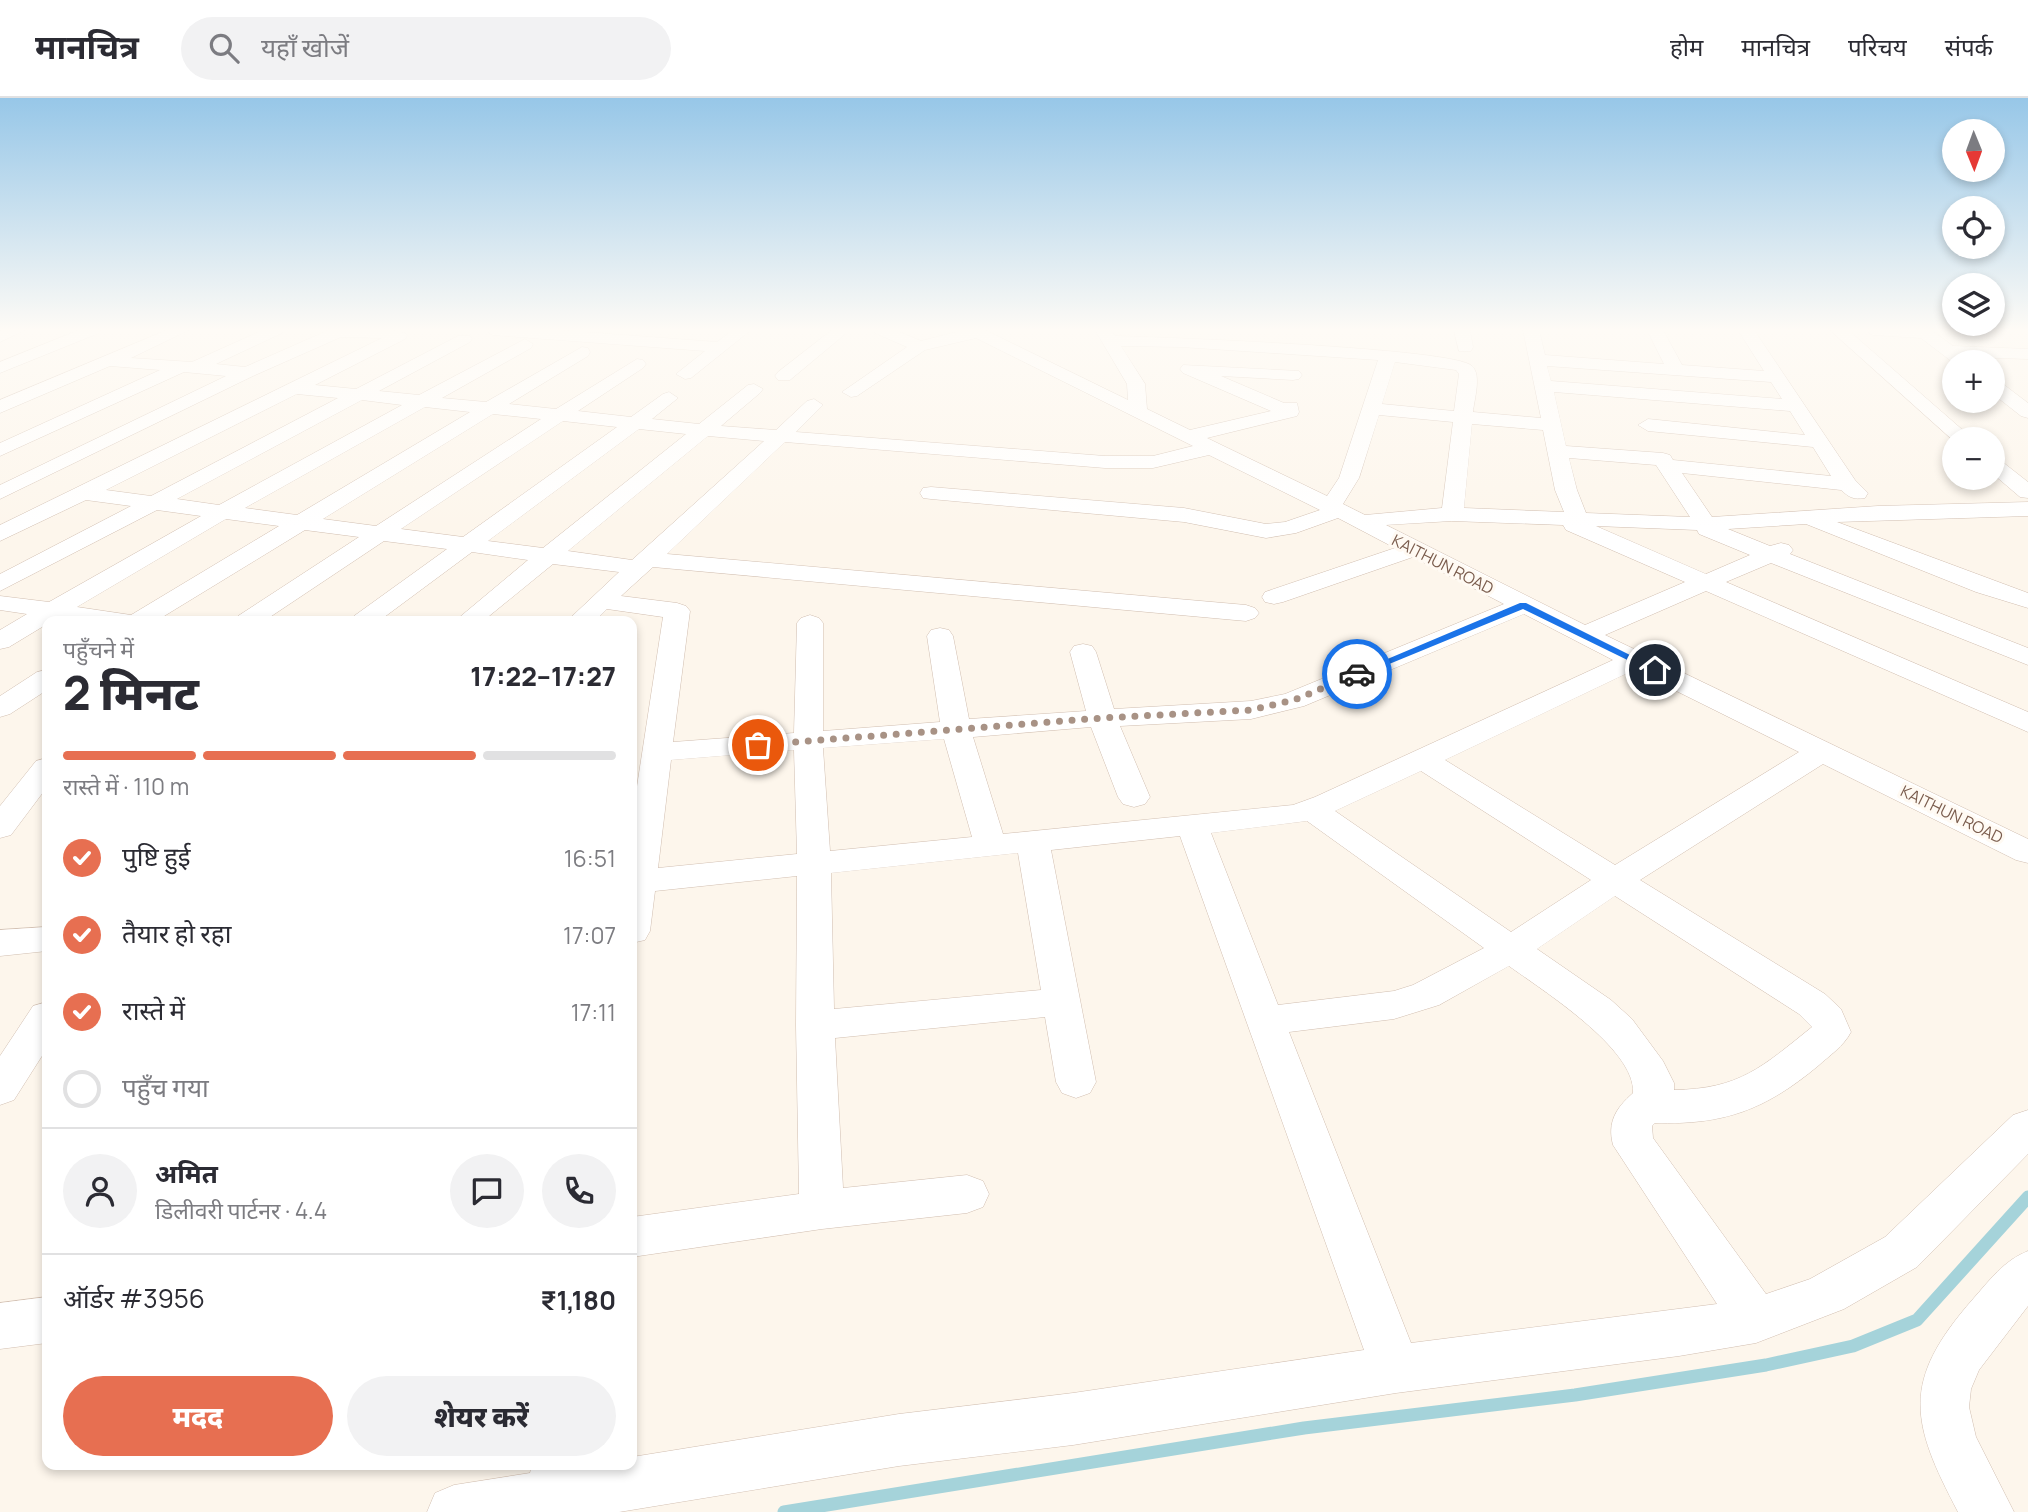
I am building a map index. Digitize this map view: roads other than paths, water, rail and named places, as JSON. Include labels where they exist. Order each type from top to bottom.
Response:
[{"type":"street","points":[[0,407],[26,396]]},
{"type":"street","points":[[1,448],[121,396]]},
{"type":"street","points":[[0,492],[198,396]]},
{"type":"street","points":[[0,534],[279,396]]},
{"type":"street","points":[[0,584],[355,396]]},
{"type":"street","points":[[377,396],[702,430],[1129,463],[1165,460],[1212,448]]},
{"type":"street","points":[[42,616],[430,396]]},
{"type":"street","points":[[147,616],[511,396]]},
{"type":"street","points":[[255,616],[586,396]]},
{"type":"street","points":[[474,616],[745,396]]},
{"type":"street","name":"KAITHUN ROAD","points":[[1106,396],[1362,522],[1583,635],[2028,852]]},
{"type":"street","points":[[1137,396],[1138,412]]},
{"type":"street","points":[[1252,396],[1290,412]]},
{"type":"street","points":[[1290,412],[1291,396]]},
{"type":"street","points":[[931,493],[1184,515],[1266,531],[1282,530],[1334,508],[1349,478],[1375,396]]},
{"type":"street","points":[[1451,514],[1465,396]]},
{"type":"street","points":[[1545,396],[1566,490],[1566,517]]},
{"type":"street","points":[[1634,396],[1665,462],[1699,524],[2028,657]]},
{"type":"street","points":[[1670,396],[1795,406]]},
{"type":"street","points":[[1789,396],[1847,484],[1878,513]]},
{"type":"street","points":[[1914,396],[1949,427]]},
{"type":"street","points":[[2007,396],[2028,412]]},
{"type":"street","points":[[370,616],[669,398]]},
{"type":"street","points":[[586,616],[814,405]]},
{"type":"street","points":[[1371,409],[1552,425]]},
{"type":"street","points":[[1190,436],[1290,412]]},
{"type":"street","points":[[1648,425],[1818,442]]},
{"type":"street","points":[[1,448],[77,455]]},
{"type":"street","points":[[1558,451],[1847,484]]},
{"type":"street","points":[[2005,474],[2028,492]]},
{"type":"street","points":[[82,493],[545,556],[1246,613]]},
{"type":"street","points":[[1362,522],[1415,515],[1451,514],[1699,524],[1878,513],[2028,509]]},
{"type":"street","points":[[1566,517],[1702,582],[2028,723]]},
{"type":"street","points":[[1808,519],[2028,601]]},
{"type":"street","points":[[1583,635],[1702,582],[1834,529]]},
{"type":"street","points":[[1274,597],[1414,549]]},
{"type":"street","points":[[602,601],[677,611],[637,869]]},
{"type":"street","points":[[0,603],[88,616]]},
{"type":"street","points":[[657,752],[1102,718],[1251,710],[1281,705],[1523,605]]},
{"type":"street","points":[[0,641],[42,616]]},
{"type":"street","points":[[810,623],[808,741],[814,863],[815,1025],[822,1210]]},
{"type":"street","points":[[940,636],[956,729],[991,847]]},
{"type":"street","points":[[1083,652],[1102,718],[1134,797]]},
{"type":"street","points":[[637,881],[1272,818],[1312,810],[1634,660]]},
{"type":"street","points":[[0,708],[42,681]]},
{"type":"street","points":[[1265,1021],[1411,1002],[1511,949],[1615,880],[1822,751]]},
{"type":"street","points":[[1423,759],[1812,1004],[1831,1025],[1832,1032],[1823,1040],[1755,1090],[1740,1097],[1697,1107],[1646,1107]]},
{"type":"street","points":[[0,828],[42,773]]},
{"type":"street","points":[[1312,810],[1598,1010],[1618,1029],[1654,1083],[1653,1100],[1633,1117],[1629,1127],[1634,1145],[1756,1320]]},
{"type":"street","points":[[1192,826],[1396,1369]]},
{"type":"street","points":[[1034,842],[1076,1083]]},
{"type":"street","points":[[0,943],[42,939]]},
{"type":"street","points":[[815,1025],[1060,1002]]},
{"type":"street","points":[[0,1089],[42,1024]]},
{"type":"street","points":[[454,1512],[556,1480],[1073,1419],[1396,1369],[1679,1333],[1756,1320],[1827,1294],[1902,1252],[2028,1127]]},
{"type":"street","points":[[637,1236],[822,1210],[967,1194]]},
{"type":"street","points":[[1987,1512],[1949,1431],[1943,1406],[1951,1372],[1971,1339],[2028,1272]]},
{"type":"street","points":[[0,1326],[42,1322]]},
{"type":"waterway","points":[[784,1512],[1304,1428],[1575,1395],[1766,1365],[1853,1346],[1917,1320],[2028,1197]]}]
